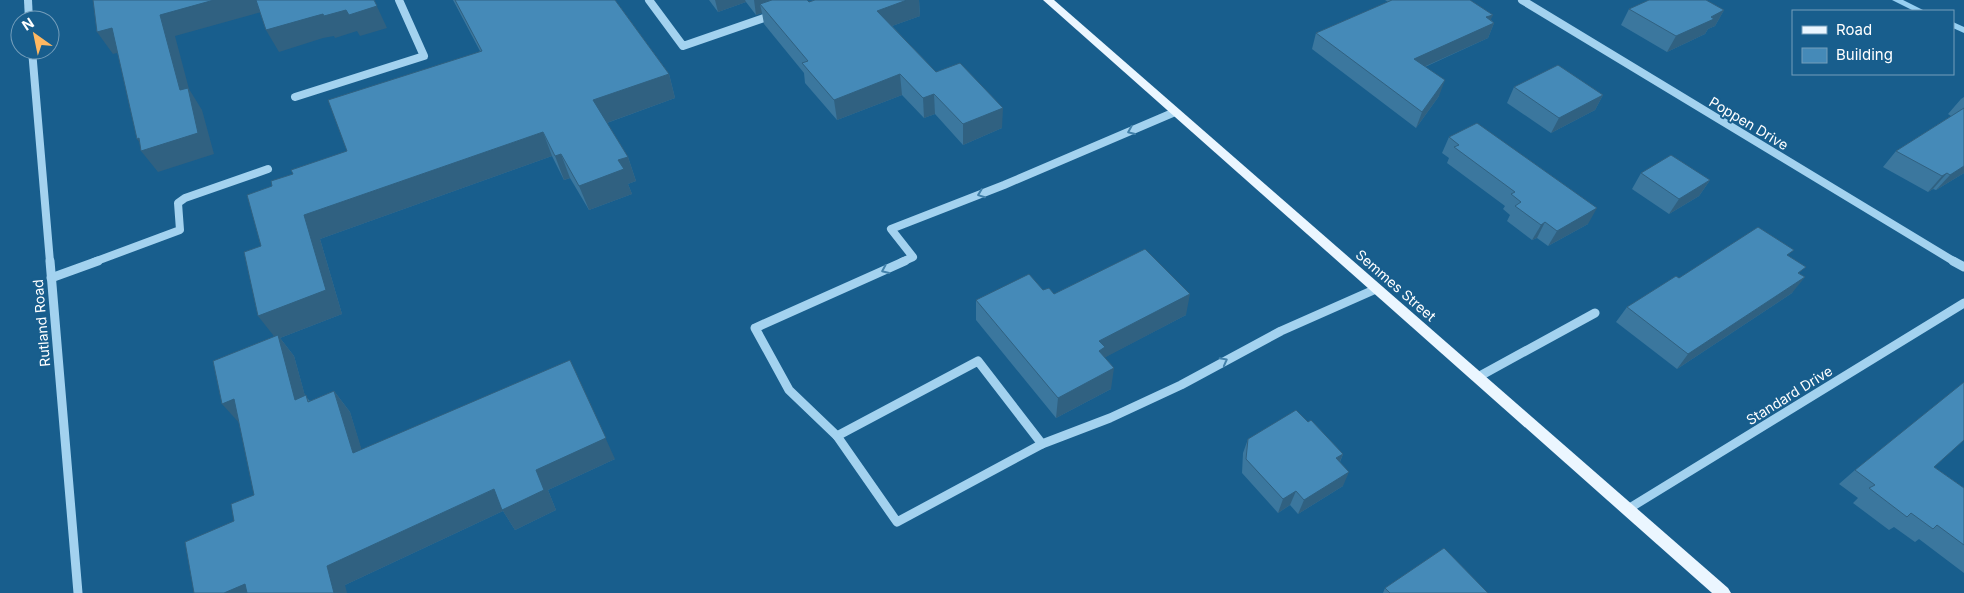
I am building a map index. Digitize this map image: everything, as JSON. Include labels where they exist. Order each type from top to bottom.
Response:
[{"type":"main road","name":"Semmes Street","points":[[1048,0],[1723,593]]},
{"type":"street","points":[[295,97],[424,56],[399,0]]},
{"type":"street","points":[[649,0],[683,46],[781,12]]},
{"type":"street","name":"Poppen Drive","points":[[1522,0],[1964,267]]},
{"type":"street","name":"Rutland Road","points":[[33,60],[78,593]]},
{"type":"street","points":[[1175,112],[1004,185],[892,229],[913,257],[755,328],[790,390],[837,436],[897,522],[1042,444],[1110,418],[1181,385],[1281,331],[1376,288]]},
{"type":"street","points":[[51,278],[180,230],[178,203],[185,198],[268,169]]},
{"type":"street","name":"Standard Drive","points":[[1628,509],[1964,303]]},
{"type":"street","points":[[1478,377],[1595,313]]},
{"type":"street","points":[[837,436],[978,361],[1042,444]]},
{"type":"building","points":[[93,0],[214,0],[160,15],[180,90],[188,88],[198,133],[141,151],[112,28],[97,32]]},
{"type":"building","points":[[256,0],[374,0],[377,6],[349,15],[346,10],[324,16],[323,14],[266,30]]},
{"type":"building","points":[[455,0],[615,0],[669,74],[593,100],[628,157],[618,160],[624,169],[579,186],[561,154],[555,156],[543,132],[304,215],[326,290],[258,316],[244,252],[261,246],[247,195],[272,186],[271,181],[293,174],[291,170],[347,151],[328,100],[482,51]]},
{"type":"building","points":[[772,0],[807,0],[809,2],[815,0],[907,0],[877,11],[936,72],[960,63],[1003,108],[963,124],[934,94],[923,98],[900,74],[834,100],[802,63],[808,61],[760,4]]},
{"type":"building","points":[[1392,0],[1470,0],[1493,15],[1486,17],[1494,23],[1414,59],[1445,80],[1422,112],[1316,33]]},
{"type":"building","points":[[1649,0],[1706,0],[1724,10],[1711,17],[1714,19],[1676,36],[1629,9]]},
{"type":"building","points":[[1558,65],[1603,95],[1559,118],[1514,87]]},
{"type":"building","points":[[1964,108],[1964,166],[1950,175],[1947,173],[1942,176],[1896,151]]},
{"type":"building","points":[[1477,123],[1597,208],[1557,231],[1545,222],[1541,225],[1515,206],[1521,202],[1511,194],[1515,192],[1454,147],[1459,145],[1449,137]]},
{"type":"building","points":[[1671,155],[1710,180],[1679,199],[1641,173]]},
{"type":"building","points":[[1758,227],[1794,250],[1787,255],[1806,267],[1798,273],[1805,277],[1688,354],[1627,307],[1676,276],[1679,278]]},
{"type":"building","points":[[1145,249],[1190,294],[1099,341],[1105,347],[1099,351],[1114,368],[1058,398],[976,300],[1029,274],[1043,290],[1049,288],[1054,294]]},
{"type":"building","points":[[278,335],[295,400],[306,395],[308,402],[334,391],[353,453],[570,360],[606,438],[536,470],[544,490],[502,510],[494,489],[327,566],[334,593],[247,593],[245,584],[224,593],[194,593],[185,542],[234,521],[231,504],[254,495],[234,399],[222,404],[213,361]]},
{"type":"building","points":[[1964,382],[1964,440],[1934,467],[1964,488],[1964,545],[1937,525],[1933,529],[1911,513],[1907,517],[1869,488],[1875,485],[1855,470]]},
{"type":"building","points":[[1296,410],[1308,422],[1311,420],[1343,454],[1336,458],[1349,472],[1304,500],[1296,491],[1283,499],[1246,459],[1248,439]]},
{"type":"building","points":[[1444,548],[1488,593],[1390,593],[1385,588]]},
{"type":"waterway","points":[[1896,0],[1919,10]]},
{"type":"waterway","points":[[1954,25],[1964,30]]}]
